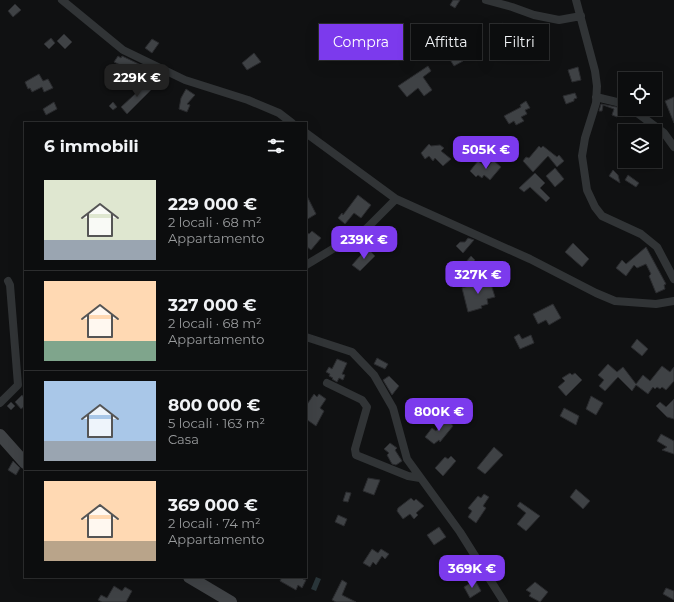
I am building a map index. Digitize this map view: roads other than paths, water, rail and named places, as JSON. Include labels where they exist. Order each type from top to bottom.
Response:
[{"type":"main road","points":[[0,435],[24,462]]},
{"type":"main road","points":[[191,578],[231,602]]},
{"type":"street","points":[[62,0],[123,50],[185,80],[248,100],[279,113],[291,122]]},
{"type":"street","points":[[486,0],[534,15],[559,20],[581,16]]},
{"type":"street","points":[[576,0],[595,71],[596,97],[582,156],[587,190],[595,207],[602,216],[641,234],[657,248],[674,279]]},
{"type":"street","points":[[596,97],[618,102]]},
{"type":"street","points":[[641,116],[664,133],[674,147]]},
{"type":"street","points":[[307,134],[396,199],[530,259],[615,301],[656,304],[674,301]]},
{"type":"street","points":[[307,264],[366,229],[396,199]]},
{"type":"street","points":[[0,403],[18,385],[10,285],[8,281]]},
{"type":"street","points":[[307,337],[352,352],[374,375],[393,408],[407,459],[460,532],[504,602]]},
{"type":"street","points":[[327,383],[362,400],[367,407],[355,449],[356,455],[408,476],[420,478]]}]
